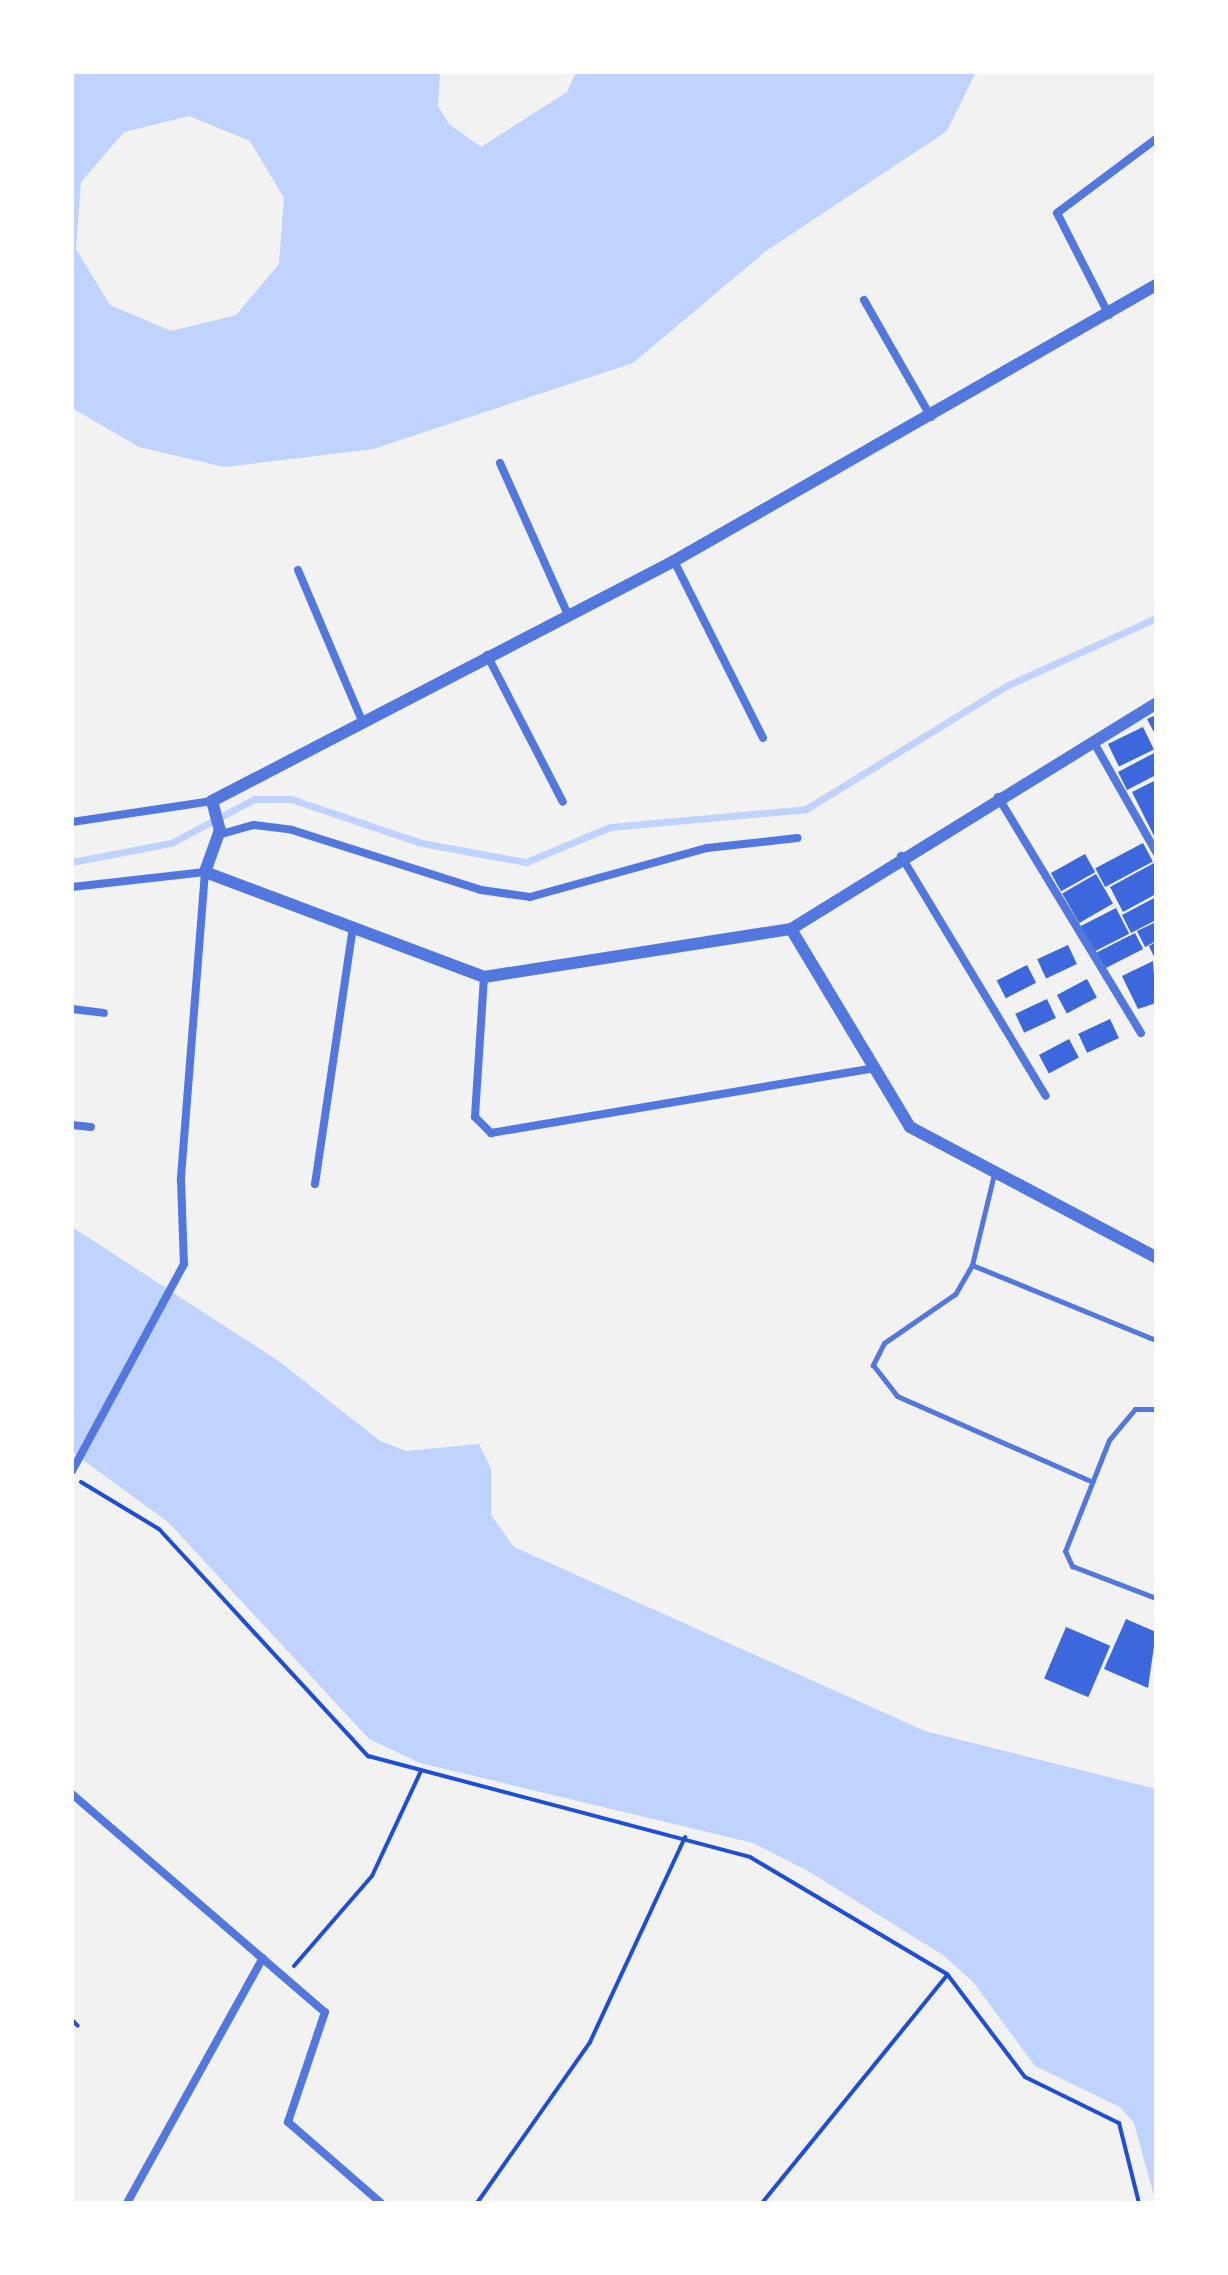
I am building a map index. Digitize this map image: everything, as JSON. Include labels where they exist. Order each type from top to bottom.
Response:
[{"type":"street","points":[[1110,315],[1057,213],[1156,139]]},
{"type":"street","points":[[72,822],[214,806],[362,721],[674,561],[931,418],[1110,315],[1156,285]]},
{"type":"street","points":[[864,300],[931,418]]},
{"type":"street","points":[[500,463],[568,615]]},
{"type":"street","points":[[674,561],[763,738]]},
{"type":"street","points":[[298,570],[362,721]]},
{"type":"street","points":[[487,655],[563,802]]},
{"type":"street","points":[[72,887],[205,872],[352,933],[484,977],[791,929],[901,855],[1156,704]]},
{"type":"street","points":[[1093,741],[1156,852]]},
{"type":"street","points":[[998,797],[1141,1033]]},
{"type":"street","points":[[74,1470],[178,1278],[205,872],[219,832],[214,806]]},
{"type":"street","points":[[219,832],[254,825],[292,830],[481,890],[530,897],[707,848],[797,838]]},
{"type":"street","points":[[901,855],[1046,1096]]},
{"type":"street","points":[[791,929],[871,1069],[910,1127],[1156,1257]]},
{"type":"street","points":[[315,1184],[352,933]]},
{"type":"street","points":[[484,977],[475,1117],[491,1133],[871,1069]]},
{"type":"street","points":[[72,1009],[104,1013]]},
{"type":"street","points":[[72,1125],[91,1127]]},
{"type":"street","points":[[72,1794],[325,2012],[288,2122],[381,2203]]},
{"type":"street","points":[[127,2203],[263,1958]]},
{"type":"lane","points":[[994,1174],[972,1265],[947,1301],[884,1343],[873,1365],[881,1382],[1088,1480]]},
{"type":"lane","points":[[972,1265],[1156,1340]]},
{"type":"lane","points":[[1156,1409],[1135,1409],[1120,1424],[1088,1480],[1065,1551],[1068,1563],[1156,1598]]},
{"type":"path","points":[[74,1470],[159,1529],[368,1756],[420,1773],[685,1837],[750,1857],[947,1974],[1025,2077],[1119,2123],[1139,2203]]},
{"type":"path","points":[[285,1977],[372,1876],[420,1773]]},
{"type":"path","points":[[477,2203],[590,2042],[685,1837]]},
{"type":"path","points":[[762,2203],[947,1974]]},
{"type":"path","points":[[72,2020],[78,2026]]},
{"type":"water","points":[[72,72],[440,72],[438,106],[449,124],[481,147],[567,92],[576,72],[976,72],[947,131],[766,251],[633,363],[373,449],[224,467],[139,447],[72,408]],"holes":[[[189,116],[250,141],[284,198],[279,264],[236,315],[171,331],[110,305],[76,249],[81,182],[124,132]]]},
{"type":"water","points":[[72,1227],[280,1362],[380,1441],[406,1451],[479,1444],[491,1469],[491,1515],[514,1547],[925,1731],[1156,1789],[1156,2203],[1134,2123],[1120,2107],[1035,2066],[973,1982],[943,1955],[808,1871],[753,1843],[420,1763],[369,1739],[168,1522],[72,1452]]},
{"type":"building","points":[[1156,715],[1156,736],[1147,719]]},
{"type":"building","points":[[1143,727],[1154,749],[1119,767],[1108,744]]},
{"type":"building","points":[[1156,752],[1156,775],[1127,790],[1118,772]]},
{"type":"building","points":[[1156,780],[1156,840],[1132,792]]},
{"type":"building","points":[[1143,843],[1153,862],[1105,887],[1095,868]]},
{"type":"building","points":[[1085,854],[1095,872],[1061,891],[1051,873]]},
{"type":"building","points":[[1154,863],[1156,894],[1123,912],[1110,887]]},
{"type":"building","points":[[1096,874],[1113,903],[1079,923],[1062,894]]},
{"type":"building","points":[[1156,897],[1156,920],[1131,933],[1122,915]]},
{"type":"building","points":[[1116,908],[1129,934],[1094,952],[1080,926]]},
{"type":"building","points":[[1156,922],[1156,941],[1145,947],[1137,931]]},
{"type":"building","points":[[1135,933],[1143,949],[1105,969],[1097,953]]},
{"type":"building","points":[[1156,942],[1156,961],[1149,946]]},
{"type":"building","points":[[1068,945],[1077,964],[1046,978],[1037,959]]},
{"type":"building","points":[[1153,961],[1156,1003],[1138,1009],[1122,976]]},
{"type":"building","points":[[1027,965],[1036,983],[1006,998],[997,980]]},
{"type":"building","points":[[1087,979],[1097,998],[1067,1014],[1057,995]]},
{"type":"building","points":[[1047,999],[1056,1018],[1024,1033],[1015,1014]]},
{"type":"building","points":[[1110,1019],[1119,1038],[1087,1053],[1078,1034]]},
{"type":"building","points":[[1069,1039],[1079,1058],[1049,1074],[1039,1055]]},
{"type":"building","points":[[1126,1619],[1156,1632],[1148,1688],[1104,1669]]},
{"type":"building","points":[[1066,1627],[1110,1646],[1088,1697],[1044,1679]]},
{"type":"waterway","points":[[72,862],[171,843],[254,799],[291,799],[421,843],[526,862],[610,827],[806,809],[1006,686],[1156,618]]}]
